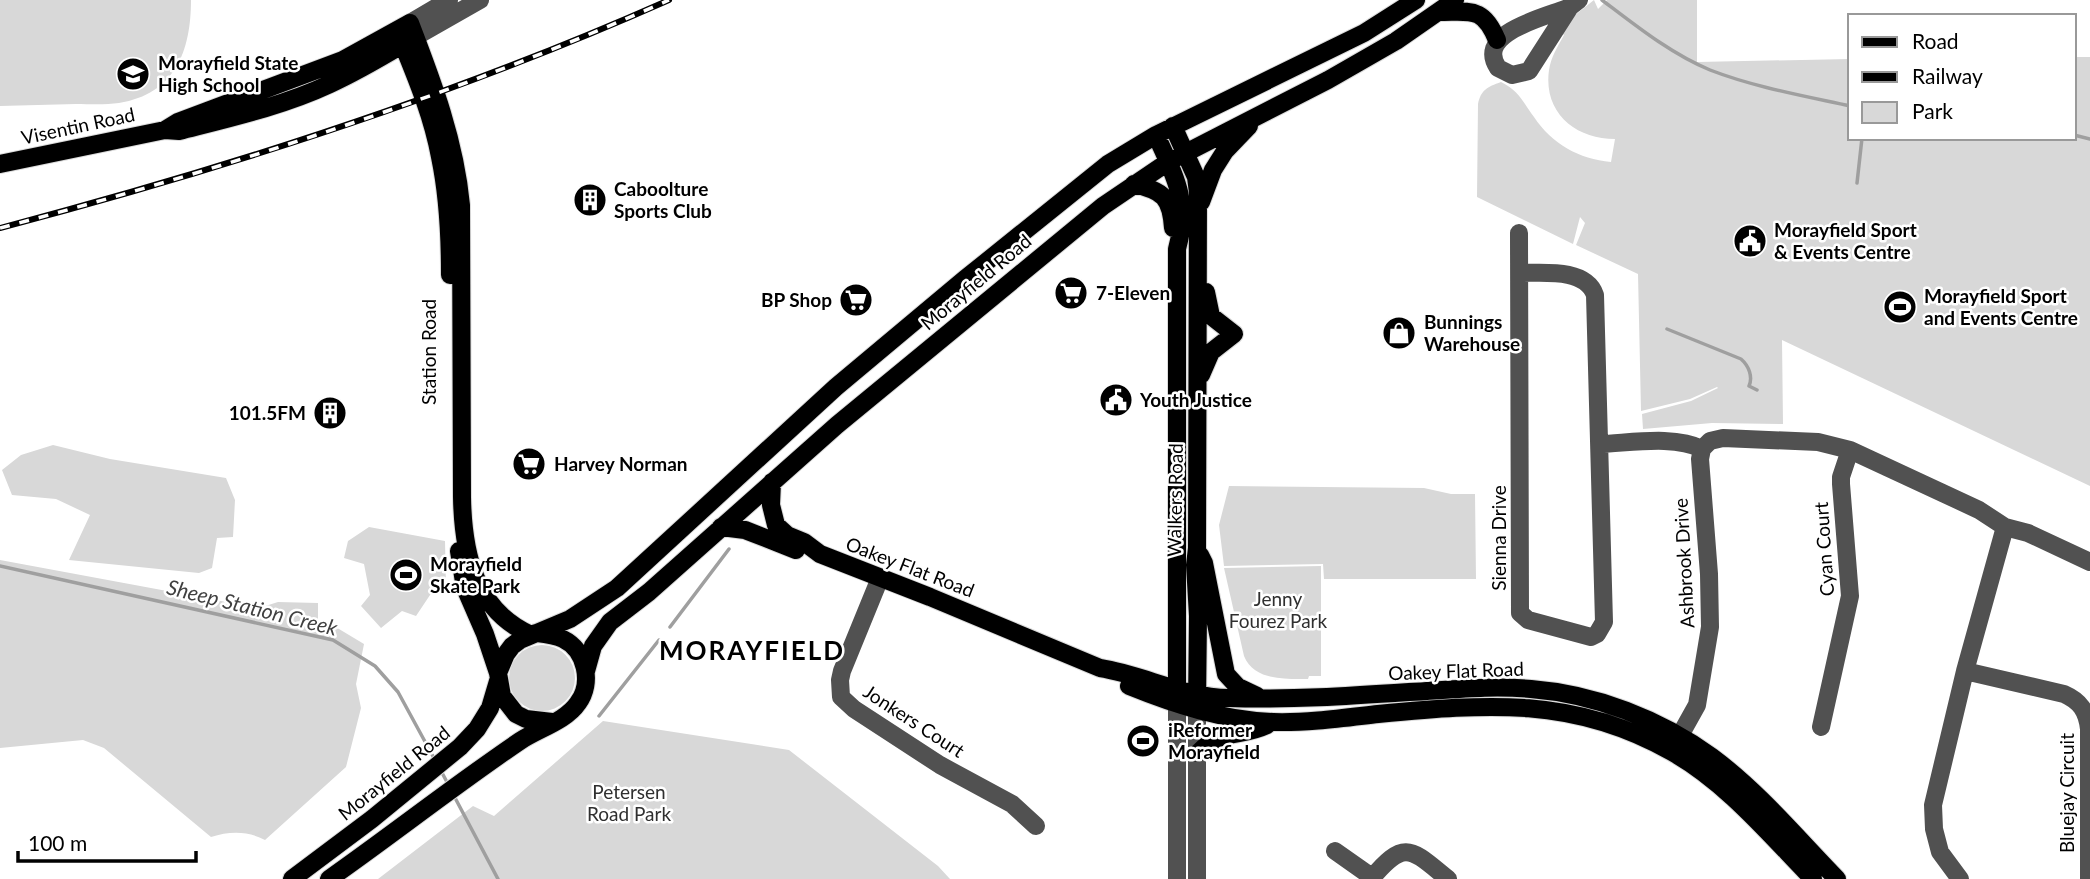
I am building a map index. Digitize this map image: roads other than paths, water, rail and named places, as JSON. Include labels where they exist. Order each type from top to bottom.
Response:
[{"type":"main road","name":"Morayfield Road","points":[[534,634],[578,614],[617,588],[876,353],[1095,174],[1156,135],[1364,33],[1416,0]]},
{"type":"main road","name":"Morayfield Road","points":[[586,671],[593,646],[610,622],[649,592],[837,425],[1030,264],[1134,184],[1168,162],[1328,80],[1396,41],[1455,0]]},
{"type":"main road","points":[[1439,12],[1472,12],[1505,35]]},
{"type":"main road","name":"Visentin Road","points":[[0,164],[164,130],[179,131],[310,93],[349,75],[406,34]]},
{"type":"main road","name":"Station Road","points":[[406,34],[446,120],[458,179],[461,247],[462,497],[466,544],[474,573],[487,601],[505,621],[534,634]]},
{"type":"main road","name":"Station Road","points":[[406,34],[432,124],[444,181],[450,269],[450,410],[461,571],[498,677]]},
{"type":"main road","points":[[1198,208],[1213,170],[1226,151],[1245,133],[1254,117]]},
{"type":"main road","name":"Walkers Road","points":[[1173,126],[1196,177],[1198,208],[1195,565],[1198,616],[1197,703]]},
{"type":"main road","name":"Walkers Road","points":[[1156,135],[1181,192],[1182,230],[1177,249],[1177,697]]},
{"type":"main road","points":[[1134,184],[1152,188],[1168,201],[1177,249]]},
{"type":"main road","points":[[1198,254],[1210,313],[1234,334],[1211,352],[1198,382]]},
{"type":"main road","name":"Oakey Flat Road","points":[[772,482],[771,505],[776,525],[781,531],[804,542],[820,554],[1100,668],[1115,681],[1273,722],[1485,706],[1546,708],[1580,715],[1676,744],[1729,771],[1837,879]]},
{"type":"main road","name":"Oakey Flat Road","points":[[721,527],[745,530],[800,552],[820,554]]},
{"type":"main road","points":[[1197,548],[1204,563],[1226,674],[1238,687],[1261,698]]},
{"type":"main road","points":[[328,879],[519,742],[565,716],[579,703],[584,693],[586,671],[578,652],[568,642],[553,636],[534,634],[512,646],[506,654],[498,677],[502,695],[516,714],[526,719],[552,722]]},
{"type":"main road","name":"Morayfield Road","points":[[292,879],[460,747],[477,729],[490,708],[498,677]]},
{"type":"main road","name":"Oakey Flat Road","points":[[1197,703],[1229,698],[1322,698],[1476,688],[1532,689],[1592,700],[1640,717],[1676,744],[1813,879]]},
{"type":"main road","points":[[1198,753],[1215,738],[1255,731],[1273,722]]},
{"type":"street","points":[[406,34],[449,0]]},
{"type":"street","points":[[406,34],[480,0]]},
{"type":"street","points":[[1575,4],[1528,71],[1517,75],[1507,74],[1498,68],[1493,57],[1494,45],[1505,35],[1575,4]]},
{"type":"street","points":[[1505,35],[1519,31],[1531,37],[1537,56]]},
{"type":"street","name":"Sienna Drive","points":[[1519,233],[1520,613],[1528,620],[1591,637],[1597,634],[1604,622],[1595,295],[1592,286],[1583,279],[1564,275],[1520,273]]},
{"type":"street","points":[[1600,444],[1678,441],[1702,449],[1710,441],[1723,439],[1818,442],[1850,450],[1968,504],[1992,516],[2005,527],[2028,533],[2090,562]]},
{"type":"street","name":"Ashbrook Drive","points":[[1676,744],[1697,705],[1710,627],[1709,574],[1700,460],[1702,449]]},
{"type":"street","name":"Cyan Court","points":[[1821,727],[1850,596],[1841,485],[1850,450]]},
{"type":"street","points":[[1960,879],[1940,852],[1934,829],[1933,805],[1965,671],[2005,527]]},
{"type":"street","name":"Jonkers Court","points":[[880,578],[842,671],[841,696],[854,709],[914,749],[1012,804],[1036,826]]},
{"type":"street","name":"Bluejay Circuit","points":[[1965,671],[2063,694],[2074,698],[2084,709],[2089,729],[2089,879]]},
{"type":"street","name":"Walkers Road","points":[[1177,697],[1177,879]]},
{"type":"street","name":"Walkers Road","points":[[1197,703],[1197,879]]},
{"type":"street","points":[[1335,851],[1371,878],[1391,856],[1402,851],[1417,854],[1448,879]]},
{"type":"waterway","points":[[1602,0],[1667,47],[1710,70],[1762,86],[1848,106]]},
{"type":"waterway","points":[[2076,136],[2090,139]]},
{"type":"waterway","points":[[1857,183],[1862,140]]},
{"type":"waterway","points":[[1667,329],[1741,359],[1750,372],[1749,386],[1757,390]]},
{"type":"waterway","points":[[670,627],[729,549]]},
{"type":"waterway","name":"Sheep Station Creek","points":[[0,566],[333,640],[375,666],[398,692],[435,760]]},
{"type":"waterway","points":[[599,716],[659,640]]},
{"type":"waterway","name":"Sheep Station Creek","points":[[440,769],[448,784]]},
{"type":"waterway","name":"Sheep Station Creek","points":[[453,794],[498,879]]},
{"type":"railway","points":[[0,228],[170,181],[339,128],[505,68],[669,0]]},
{"type":"place","name":"Morayfield State High School","points":[[133,74]]},
{"type":"place","name":"Caboolture Sports Club","points":[[590,200]]},
{"type":"place","name":"Morayfield Sport & Events Centre","points":[[1750,241]]},
{"type":"place","name":"7-Eleven","points":[[1071,293]]},
{"type":"place","name":"BP Shop","points":[[856,300]]},
{"type":"place","name":"Morayfield Sport and Events Centre","points":[[1900,307]]},
{"type":"place","name":"Bunnings Warehouse","points":[[1399,333]]},
{"type":"place","name":"Youth Justice","points":[[1116,400]]},
{"type":"place","name":"101.5FM","points":[[330,413]]},
{"type":"place","name":"Harvey Norman","points":[[529,464]]},
{"type":"place","name":"Morayfield Skate Park","points":[[406,575]]},
{"type":"place","name":"iReformer Morayfield","points":[[1143,741]]},
{"type":"district","name":"MORAYFIELD","points":[[752,651]]},
{"type":"park label","name":"Jenny Fourez Park","points":[[1278,610]]},
{"type":"park label","name":"Petersen Road Park","points":[[629,803]]}]
